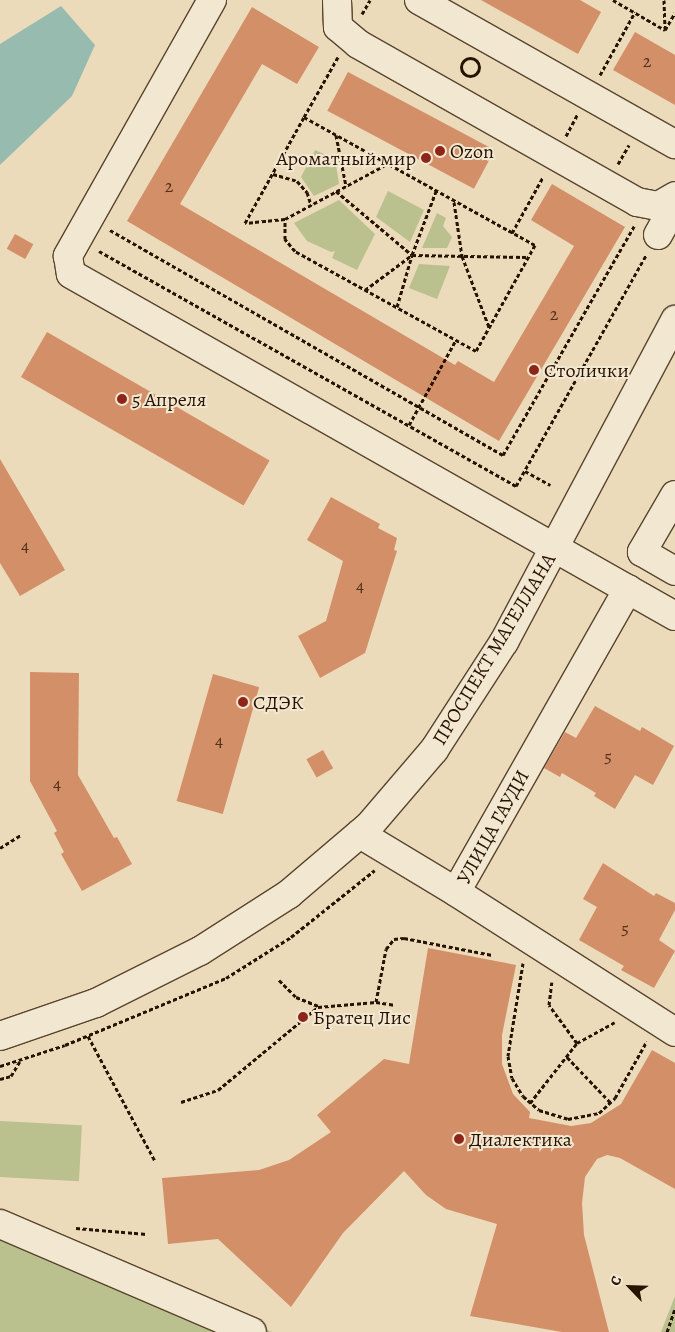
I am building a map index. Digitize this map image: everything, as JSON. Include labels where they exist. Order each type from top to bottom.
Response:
[{"type":"street","points":[[212,0],[77,239],[68,256],[68,266],[80,280],[556,546],[675,616]]},
{"type":"street","points":[[338,0],[338,27],[358,44],[555,156],[646,204],[658,206],[675,196]]},
{"type":"street","points":[[419,0],[675,144]]},
{"type":"street","points":[[658,235],[675,204]]},
{"type":"street","name":"ПРОСПЕКТ МАГЕЛЛАНА","points":[[0,1036],[96,1002],[200,951],[289,894],[360,834],[403,789],[461,711],[556,546],[675,320]]},
{"type":"street","points":[[675,495],[642,552],[675,571]]},
{"type":"street","name":"УЛИЦА ГАУДИ","points":[[628,589],[456,892],[667,1027]]},
{"type":"street","points":[[360,834],[456,892]]},
{"type":"street","points":[[0,1224],[252,1332]]},
{"type":"path","points":[[613,0],[665,30]]},
{"type":"path","points":[[664,0],[665,30]]},
{"type":"path","points":[[512,233],[635,12]]},
{"type":"path","points":[[665,30],[675,12]]},
{"type":"path","points":[[474,60],[478,70],[472,76],[465,75],[461,68],[463,62],[474,60]]},
{"type":"path","points":[[285,219],[283,230],[289,246],[476,351],[534,246],[304,117],[245,223],[285,219],[387,164]]},
{"type":"path","points":[[607,184],[640,125]]},
{"type":"path","points":[[336,135],[346,186]]},
{"type":"path","points":[[273,174],[297,182],[307,192],[311,205]]},
{"type":"path","points":[[336,191],[412,255]]},
{"type":"path","points":[[397,307],[412,255],[436,191]]},
{"type":"path","points":[[454,201],[462,256],[489,328]]},
{"type":"path","points":[[113,221],[108,229],[503,455],[646,204]]},
{"type":"path","points":[[77,239],[516,486],[658,235]]},
{"type":"path","points":[[365,290],[412,255],[528,257]]},
{"type":"path","points":[[409,426],[456,340]]},
{"type":"path","points":[[525,471],[550,485]]},
{"type":"path","points":[[0,848],[21,835]]},
{"type":"path","points":[[376,1002],[386,950],[394,939],[404,938],[492,955]]},
{"type":"path","points":[[528,938],[508,1056],[512,1078],[530,1103],[548,1114],[568,1119],[590,1117],[611,1103],[667,1027]]},
{"type":"path","points":[[557,957],[549,1005],[577,1044]]},
{"type":"path","points":[[279,980],[296,997],[318,1007],[376,1002],[394,1005]]},
{"type":"path","points":[[181,1102],[218,1090],[318,1007]]},
{"type":"path","points":[[530,1103],[577,1044],[617,1021]]},
{"type":"path","points":[[88,1036],[155,1161]]},
{"type":"path","points":[[567,1056],[611,1103]]},
{"type":"path","points":[[0,1066],[20,1061],[11,1076],[0,1079]]},
{"type":"path","points":[[69,1228],[147,1234]]},
{"type":"path","points":[[667,1332],[675,1309]]},
{"type":"green space","points":[[315,150],[335,159],[339,184],[314,196],[301,177]]},
{"type":"green space","points":[[388,191],[424,210],[410,242],[376,217]]},
{"type":"green space","points":[[339,200],[375,234],[357,270],[332,258],[335,251],[331,252],[307,241],[294,223]]},
{"type":"green space","points":[[437,213],[446,218],[443,226],[452,237],[447,248],[422,248]]},
{"type":"green space","points":[[419,264],[450,266],[437,299],[409,288]]},
{"type":"green space","points":[[0,1121],[82,1125],[79,1181],[0,1177]]},
{"type":"green space","points":[[0,1216],[272,1332],[0,1332]]},
{"type":"green space","points":[[675,1296],[675,1332],[661,1332]]},
{"type":"water","points":[[61,6],[95,45],[72,96],[0,165],[0,44]]},
{"type":"building","points":[[481,0],[580,0],[601,12],[578,54]]},
{"type":"building","points":[[252,7],[319,47],[297,84],[262,64],[180,204],[455,365],[458,361],[494,382],[574,246],[531,220],[552,184],[625,227],[499,441],[127,221]]},
{"type":"building","points":[[635,32],[675,55],[675,105],[613,70]]},
{"type":"building","points":[[348,72],[495,150],[474,189],[327,111]]},
{"type":"building","points":[[15,234],[33,244],[25,259],[7,249]]},
{"type":"building","points":[[47,332],[270,460],[244,506],[21,377]]},
{"type":"building","points":[[0,459],[65,570],[20,596],[0,563]]},
{"type":"building","points":[[331,497],[380,524],[378,528],[397,538],[394,550],[397,551],[365,653],[320,678],[298,636],[326,621],[343,561],[307,540]]},
{"type":"building","points":[[30,672],[79,673],[78,775],[114,838],[117,837],[132,864],[82,891],[61,854],[64,852],[54,833],[57,831],[30,781]]},
{"type":"building","points":[[213,674],[259,687],[223,814],[177,801]]},
{"type":"building","points":[[595,706],[640,731],[642,727],[674,746],[653,785],[635,775],[615,809],[594,796],[596,793],[562,773],[560,777],[544,768],[565,732],[576,738]]},
{"type":"building","points":[[323,750],[333,768],[317,778],[306,759]]},
{"type":"building","points":[[603,863],[654,896],[656,893],[675,903],[675,910],[659,940],[675,951],[654,988],[621,970],[624,966],[579,940],[597,907],[583,899]]},
{"type":"building","points":[[428,948],[516,965],[502,1035],[502,1064],[513,1094],[530,1112],[529,1118],[571,1126],[591,1123],[621,1104],[652,1050],[675,1063],[675,1189],[620,1158],[607,1155],[597,1159],[585,1177],[582,1203],[584,1235],[609,1332],[562,1332],[470,1316],[497,1224],[446,1209],[426,1195],[404,1171],[343,1233],[291,1307],[218,1239],[168,1244],[162,1178],[259,1170],[289,1160],[331,1132],[317,1115],[384,1059],[409,1064]]},
{"type":"place","name":"Ozon","points":[[440,151]]},
{"type":"place","name":"Ароматный мир","points":[[426,158]]},
{"type":"place","name":"Столички","points":[[534,370]]},
{"type":"place","name":"5 Апреля","points":[[122,399]]},
{"type":"place","name":"СДЭК","points":[[243,702]]},
{"type":"place","name":"Братец Лис","points":[[303,1017]]},
{"type":"place","name":"Диалектика","points":[[459,1139]]}]
